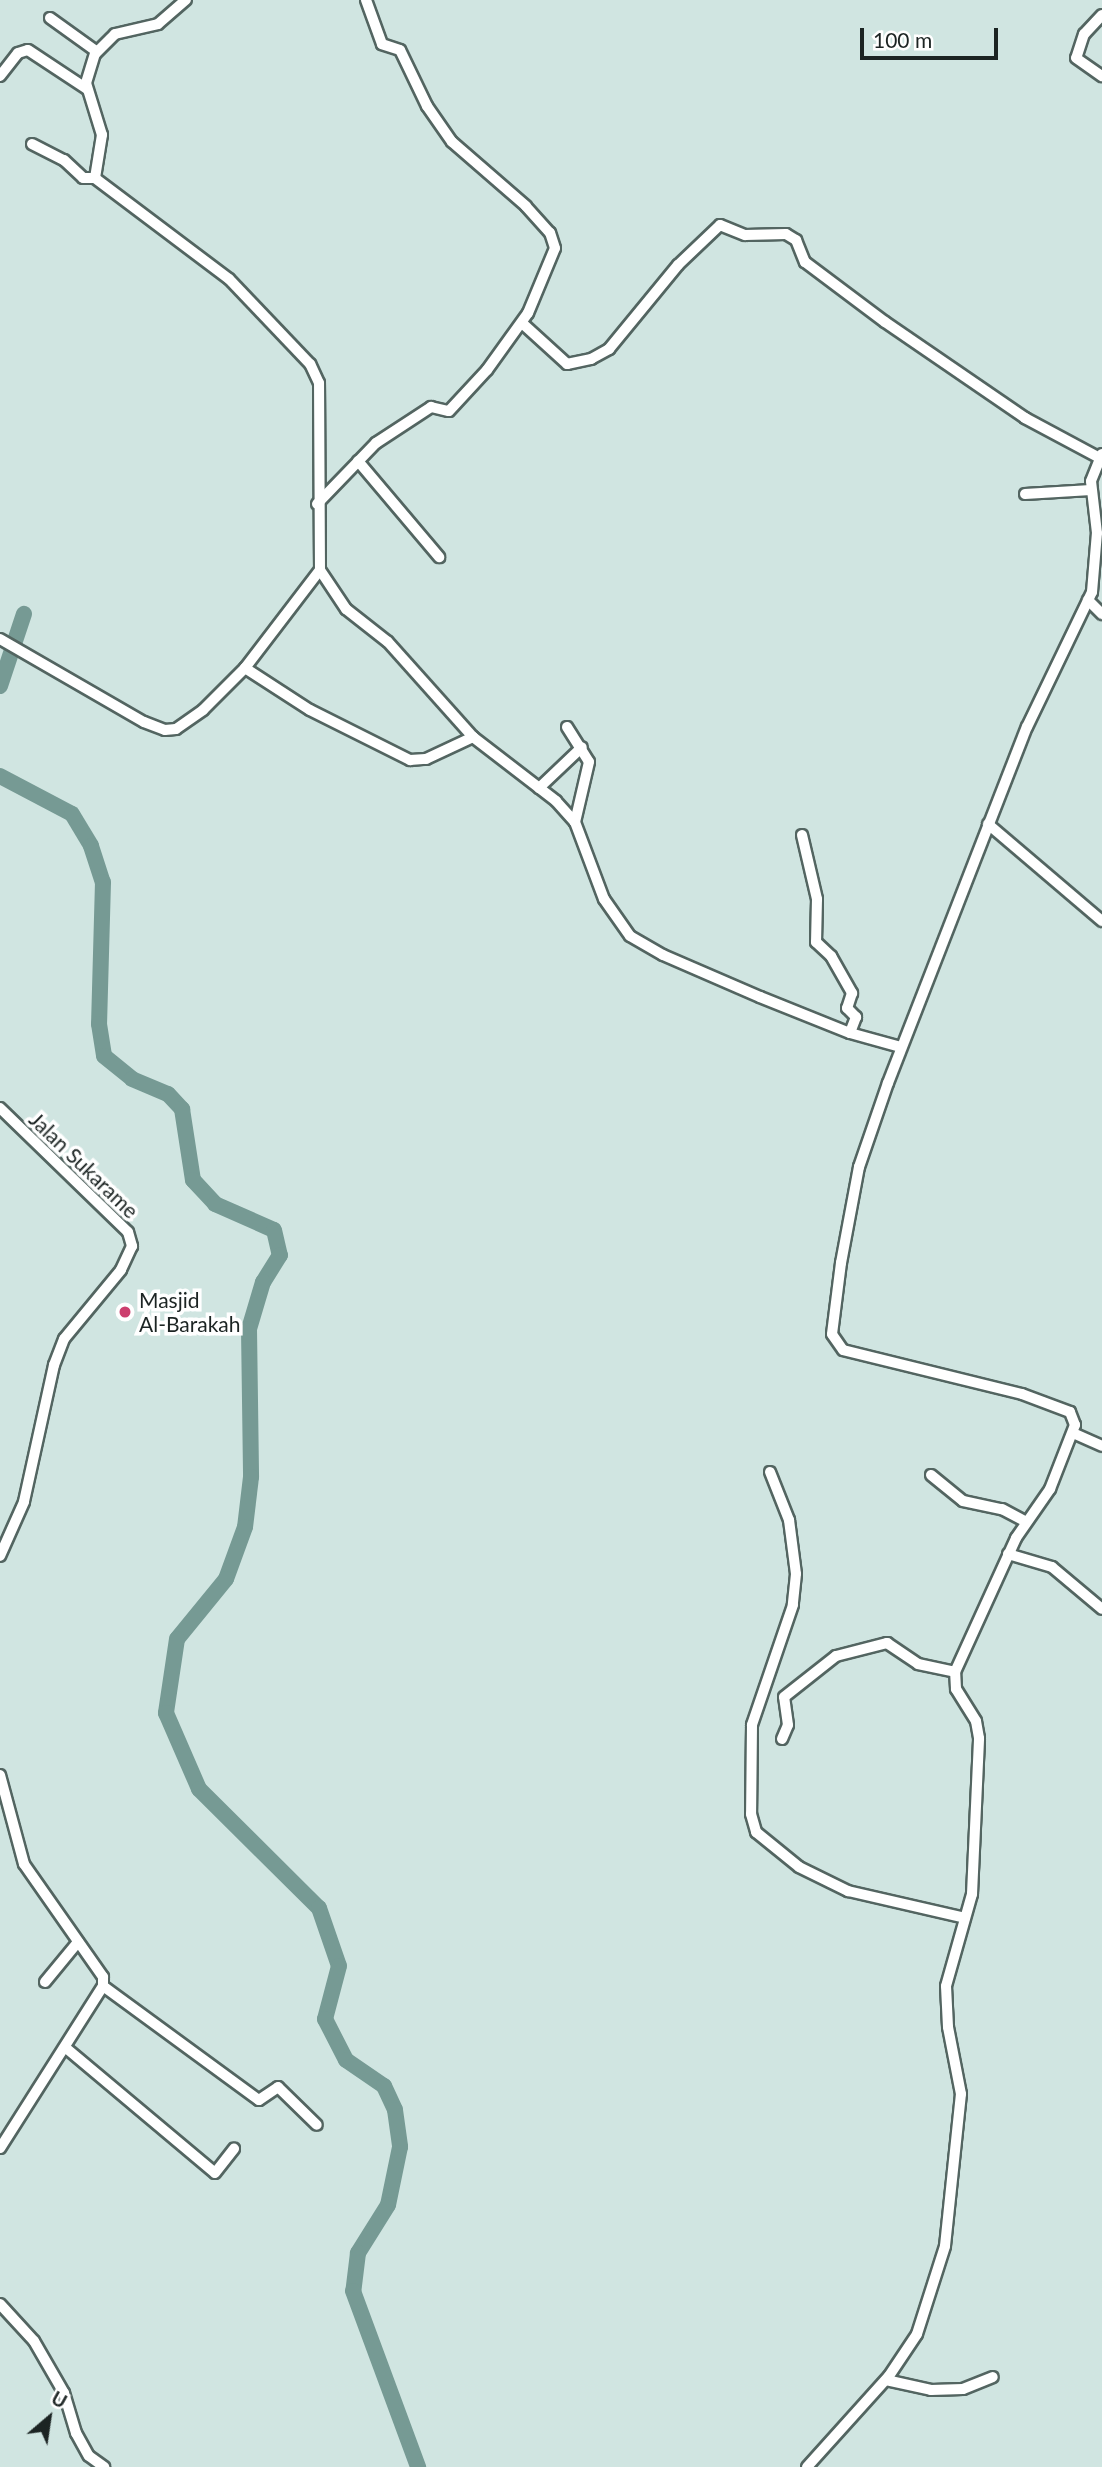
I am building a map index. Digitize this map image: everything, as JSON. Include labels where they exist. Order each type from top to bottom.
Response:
[{"type":"street","points":[[95,178],[102,135],[87,89],[96,51],[115,34],[158,24],[186,0]]},
{"type":"street","points":[[317,504],[381,439],[429,408],[451,410],[522,323],[554,252],[553,238],[526,206],[452,142],[427,106],[400,50],[382,44],[366,0]]},
{"type":"street","points":[[1102,15],[1084,34],[1076,58],[1102,76]]},
{"type":"street","points":[[50,18],[96,51]]},
{"type":"street","points":[[0,76],[14,57],[28,50],[87,89]]},
{"type":"street","points":[[32,144],[64,160],[83,178],[95,178],[229,279],[310,364],[319,383],[317,504],[320,570],[348,610],[388,642],[473,737],[539,788],[575,822],[604,899],[630,936],[663,955],[850,1033],[901,1046]]},
{"type":"street","points":[[522,323],[567,364],[592,359],[609,349],[678,265],[720,225],[745,235],[787,234],[797,242],[805,262],[884,322],[1025,418],[1101,456],[1091,490],[1097,533],[1088,600],[1027,727],[901,1046],[859,1167],[836,1299],[832,1334],[836,1345],[855,1354],[934,1369],[1056,1405],[1073,1415],[1073,1433],[1050,1489],[1026,1522],[1008,1554],[955,1672],[956,1689],[976,1721],[979,1738],[972,1894],[946,1986],[948,2028],[961,2094],[945,2246],[917,2334],[886,2380],[807,2467]]},
{"type":"street","points":[[358,461],[439,557]]},
{"type":"street","points":[[1025,494],[1091,490]]},
{"type":"street","points":[[3,641],[165,730],[186,724],[245,668],[320,570]]},
{"type":"street","points":[[1088,600],[1102,614]]},
{"type":"street","points":[[245,668],[310,710],[410,760],[426,760],[473,737]]},
{"type":"street","points":[[567,727],[589,762],[589,775],[575,822]]},
{"type":"street","points":[[539,788],[582,747]]},
{"type":"street","points":[[988,824],[1102,921]]},
{"type":"street","points":[[802,835],[817,899],[816,942],[831,956],[852,993],[847,1008],[856,1017],[850,1033]]},
{"type":"street","name":"Jalan Sukarame","points":[[0,1108],[128,1232],[132,1246],[121,1270],[64,1339],[54,1365],[24,1502],[0,1556]]},
{"type":"street","points":[[1073,1433],[1102,1446]]},
{"type":"street","points":[[770,1472],[789,1520],[796,1574],[793,1605],[752,1725],[751,1814],[756,1832],[799,1867],[848,1891],[965,1918]]},
{"type":"street","points":[[931,1475],[963,1501],[1002,1509],[1026,1522]]},
{"type":"street","points":[[1008,1554],[1052,1567],[1102,1609]]},
{"type":"street","points":[[782,1739],[788,1725],[784,1697],[836,1656],[887,1643],[914,1662],[955,1672]]},
{"type":"street","points":[[0,1775],[24,1864],[103,1977],[103,1986],[66,2048],[0,2148]]},
{"type":"street","points":[[45,1982],[78,1942]]},
{"type":"street","points":[[103,1986],[260,2100],[278,2087],[317,2125]]},
{"type":"street","points":[[66,2048],[215,2173],[234,2149]]},
{"type":"street","points":[[0,2304],[34,2341],[64,2393],[76,2432],[89,2456],[104,2467]]},
{"type":"street","points":[[886,2380],[931,2390],[962,2389],[993,2377]]},
{"type":"waterway","points":[[0,686],[24,614]]},
{"type":"waterway","points":[[0,776],[72,814],[91,846],[103,882],[99,1024],[104,1056],[132,1079],[168,1094],[182,1109],[193,1180],[215,1204],[274,1230],[280,1255],[263,1282],[249,1329],[251,1477],[245,1527],[226,1579],[177,1639],[166,1713],[199,1789],[319,1908],[339,1966],[325,2019],[346,2060],[384,2086],[395,2110],[400,2147],[388,2205],[358,2253],[353,2291],[418,2467]]},
{"type":"place","name":"Masjid Al-Barakah","points":[[125,1312]]}]
